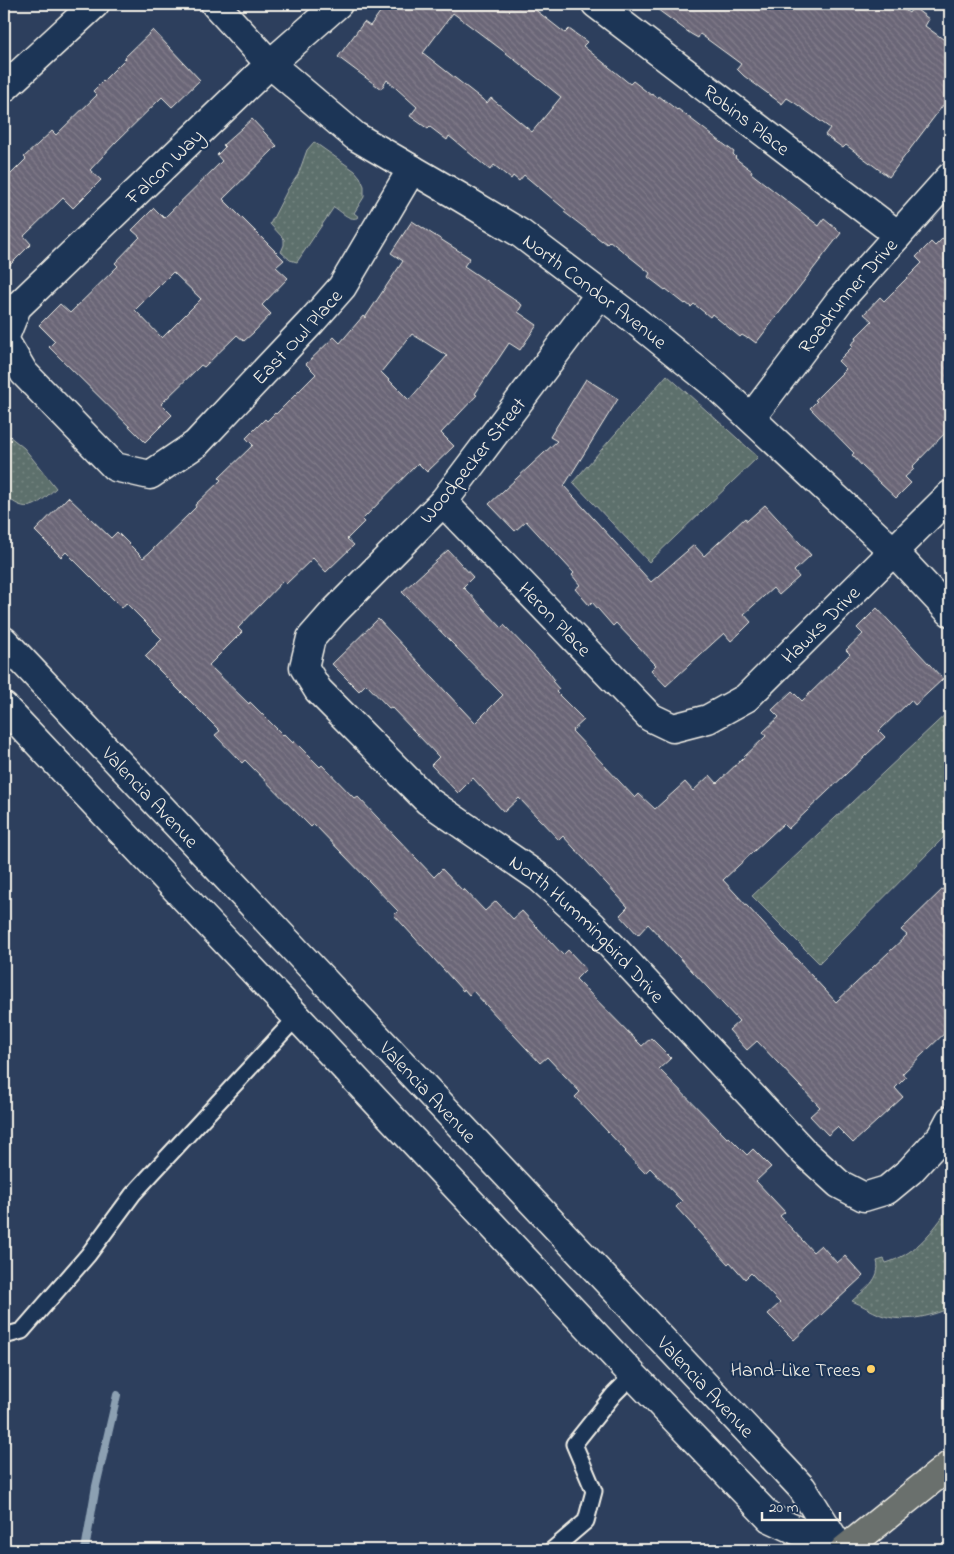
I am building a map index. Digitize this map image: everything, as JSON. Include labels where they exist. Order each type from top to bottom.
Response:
[{"type":"main road","points":[[841,1550],[950,1465]]},
{"type":"street","points":[[4,88],[96,4]]},
{"type":"street","name":"North Condor Avenue","points":[[215,4],[270,64],[355,136],[520,233],[631,317],[714,384],[894,552],[950,612]]},
{"type":"street","name":"Falcon Way","points":[[4,339],[17,307],[270,64],[338,4]]},
{"type":"street","name":"Robins Place","points":[[596,4],[898,235]]},
{"type":"street","name":"East Owl Place","points":[[4,339],[24,373],[115,467],[150,475],[196,444],[342,287],[412,169]]},
{"type":"street","name":"Roadrunner Drive","points":[[750,418],[840,300],[950,177]]},
{"type":"street","name":"Woodpecker Street","points":[[304,667],[311,638],[333,613],[443,502],[600,294]]},
{"type":"street","name":"Hawks Drive","points":[[673,728],[708,719],[746,698],[950,495]]},
{"type":"street","name":"Heron Place","points":[[443,502],[650,717],[673,728]]},
{"type":"street","name":"Valencia Avenue","points":[[4,641],[802,1488],[841,1550]]},
{"type":"street","name":"North Hummingbird Drive","points":[[304,667],[318,690],[408,782],[446,814],[505,853],[565,899],[804,1152],[839,1184],[864,1197],[887,1190],[910,1171],[941,1137],[950,1120]]},
{"type":"street","points":[[4,707],[633,1376],[770,1518],[841,1550]]},
{"type":"lane","points":[[4,1336],[22,1331],[88,1255],[133,1194],[297,1017]]},
{"type":"lane","points":[[552,1550],[586,1521],[594,1491],[574,1444],[614,1394],[633,1376]]},
{"type":"shaded area","points":[[314,142],[355,171],[364,186],[364,197],[354,213],[359,217],[356,218],[346,216],[334,207],[297,262],[290,260],[281,252],[284,239],[270,224],[288,189],[298,175],[307,150]]},
{"type":"shaded area","points":[[667,375],[758,457],[649,562],[573,482]]},
{"type":"shaded area","points":[[4,432],[24,448],[56,488],[37,504],[25,507],[12,501],[4,494]]},
{"type":"shaded area","points":[[950,710],[950,831],[819,963],[752,896]]},
{"type":"shaded area","points":[[946,1212],[950,1216],[950,1308],[916,1318],[898,1319],[881,1315],[852,1301],[871,1284],[877,1273],[877,1261],[884,1259],[886,1263],[905,1255],[934,1229]]},
{"type":"building","points":[[386,4],[528,4],[565,33],[569,29],[587,42],[583,46],[630,84],[633,81],[651,95],[658,98],[659,96],[678,109],[734,152],[735,158],[752,171],[751,173],[819,226],[824,219],[841,233],[756,343],[748,337],[742,335],[740,337],[712,314],[710,317],[694,304],[691,307],[665,290],[648,277],[650,273],[610,241],[607,244],[602,241],[564,212],[566,210],[524,175],[519,181],[513,176],[511,179],[494,165],[490,170],[449,136],[447,140],[430,127],[428,129],[410,116],[417,107],[387,80],[381,89],[338,57],[364,22],[370,26]],"holes":[[[453,13],[561,97],[532,132],[491,98],[487,103],[423,53]]]},
{"type":"building","points":[[650,4],[896,4],[909,13],[913,7],[929,19],[925,26],[950,44],[950,96],[889,177],[846,145],[843,148],[825,135],[830,128],[787,98],[782,104],[744,76],[737,69],[741,64],[700,34],[698,38],[691,34]]},
{"type":"building","points":[[153,30],[200,80],[172,107],[162,97],[90,170],[101,180],[73,208],[63,198],[24,236],[31,244],[4,271],[4,181],[26,159],[24,157],[52,131],[56,135],[97,95],[93,91]]},
{"type":"building","points":[[252,119],[277,146],[223,199],[284,260],[276,267],[288,278],[262,305],[271,314],[253,333],[244,341],[237,335],[204,367],[201,365],[161,404],[172,415],[145,442],[49,347],[55,341],[39,325],[60,304],[70,313],[118,266],[115,263],[140,237],[132,230],[154,208],[164,218],[222,161],[217,155],[225,147],[223,145]],"holes":[[[173,272],[201,299],[162,338],[135,310]]]},
{"type":"building","points":[[412,221],[470,258],[464,266],[522,305],[518,312],[537,325],[520,350],[509,343],[475,394],[477,395],[441,433],[454,446],[427,472],[418,463],[362,520],[364,522],[347,539],[354,545],[326,572],[313,558],[286,584],[283,581],[238,628],[242,632],[209,665],[283,735],[293,743],[294,741],[320,767],[322,765],[355,799],[358,797],[434,877],[442,869],[485,911],[496,901],[513,919],[522,911],[563,955],[568,950],[586,969],[576,979],[642,1046],[651,1038],[671,1058],[659,1069],[727,1138],[729,1137],[747,1155],[753,1149],[771,1167],[756,1181],[785,1212],[780,1216],[813,1252],[821,1245],[837,1263],[845,1256],[863,1276],[794,1340],[768,1314],[780,1303],[751,1273],[745,1279],[730,1262],[728,1264],[676,1207],[682,1201],[650,1168],[645,1173],[625,1152],[575,1097],[580,1092],[547,1057],[540,1063],[473,991],[469,995],[464,989],[463,991],[394,915],[398,911],[314,824],[311,827],[245,760],[242,763],[215,735],[220,731],[145,656],[162,639],[126,603],[122,608],[66,552],[61,557],[35,531],[68,497],[111,538],[117,532],[143,558],[196,507],[195,505],[221,480],[219,478],[253,445],[246,438],[265,419],[267,421],[276,414],[316,374],[306,364],[334,337],[340,343],[363,316],[365,318],[403,261],[391,253]],"holes":[[[412,334],[447,356],[409,400],[381,372]]]},
{"type":"building","points":[[950,231],[950,428],[912,467],[914,469],[905,477],[911,483],[896,498],[863,467],[852,455],[854,453],[810,408],[817,401],[815,400],[846,369],[838,361],[853,346],[851,344],[856,340],[855,338],[872,321],[864,314],[880,297],[884,301],[922,263],[916,257],[931,242],[935,246]]},
{"type":"building","points":[[586,379],[618,399],[564,486],[651,582],[694,545],[704,556],[745,518],[747,521],[765,505],[811,555],[794,571],[799,577],[779,595],[773,588],[744,614],[751,622],[739,634],[731,641],[724,633],[666,686],[651,670],[656,665],[616,623],[613,626],[592,602],[589,605],[575,589],[580,585],[572,575],[574,573],[526,521],[515,531],[489,504],[557,441],[550,437]]},
{"type":"building","points":[[448,550],[473,577],[463,587],[502,628],[504,625],[548,671],[554,679],[552,681],[559,689],[556,692],[584,720],[572,731],[635,798],[639,794],[655,809],[685,782],[693,791],[710,775],[717,783],[766,736],[763,732],[779,717],[772,710],[792,691],[802,701],[850,654],[846,650],[863,634],[857,628],[877,608],[943,679],[915,705],[911,700],[879,731],[885,737],[788,829],[783,824],[723,880],[836,1002],[907,935],[901,930],[950,882],[950,1028],[902,1074],[906,1077],[895,1088],[903,1097],[853,1143],[837,1127],[828,1135],[810,1116],[820,1107],[757,1041],[747,1050],[729,1030],[739,1021],[648,924],[638,935],[620,915],[628,907],[563,836],[559,840],[519,798],[504,812],[473,778],[458,793],[431,765],[439,757],[391,707],[389,708],[366,684],[359,691],[332,664],[378,619],[475,723],[503,695],[402,592]]},
{"type":"waterway","points":[[85,1550],[96,1486],[117,1395]]},
{"type":"place","name":"Hand-Like Trees","points":[[871,1369]]}]
